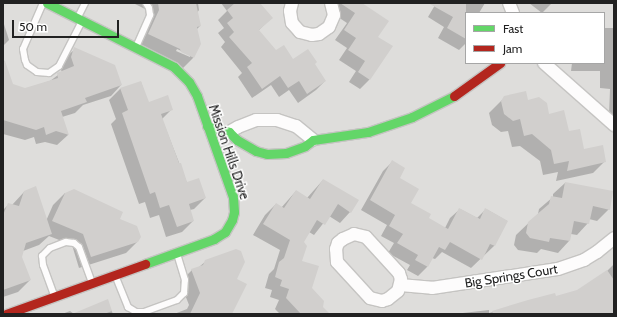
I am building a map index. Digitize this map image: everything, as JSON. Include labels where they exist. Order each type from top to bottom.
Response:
[{"type":"street","name":"Mission Hills Drive","points":[[6,314],[220,236],[229,226],[234,212],[233,197],[207,126],[193,89],[182,74],[136,48],[47,3]]},
{"type":"street","points":[[292,3],[290,11],[292,23],[300,32],[312,35],[319,34],[329,27],[334,15],[331,3]]},
{"type":"street","points":[[207,126],[229,132],[246,147],[267,154],[286,153],[305,146],[313,140],[368,132],[412,117],[454,96],[499,64]]},
{"type":"street","points":[[545,64],[614,125]]},
{"type":"street","points":[[229,132],[242,124],[256,120],[277,120],[296,126],[313,140]]},
{"type":"street","points":[[354,234],[366,236],[396,268],[401,279],[400,285],[398,291],[388,299],[376,300],[370,298],[337,262],[336,249],[338,244],[348,236],[354,234]]},
{"type":"street","name":"Big Springs Court","points":[[400,285],[432,288],[558,269],[584,260],[597,252],[614,238]]},
{"type":"lane","points":[[43,3],[23,49],[24,60],[27,65],[37,72],[49,73],[59,66],[80,20],[85,3]]},
{"type":"lane","points":[[136,48],[150,15],[149,8],[146,3]]},
{"type":"lane","points":[[54,297],[42,261],[44,253],[50,248],[66,242],[77,244],[93,283]]},
{"type":"lane","points":[[115,275],[126,304],[132,310],[144,312],[177,300],[186,289],[186,280],[176,253]]},
{"type":"shaded area","points":[[3,3],[614,3],[614,314],[3,314]]},
{"type":"building","points":[[158,3],[196,3],[201,26],[197,27],[201,44],[194,58],[181,52],[180,49],[148,34],[159,10]]},
{"type":"building","points":[[235,3],[260,3],[273,18],[259,30],[276,50],[284,45],[293,59],[308,49],[317,62],[315,64],[326,81],[307,94],[299,81],[288,88],[280,76],[262,89],[247,67],[252,63],[229,37],[234,32],[227,23],[233,18],[227,10]]},
{"type":"building","points":[[340,3],[362,3],[389,21],[378,37],[393,46],[370,80],[358,72],[365,61],[348,50],[356,38],[344,30],[355,13]]},
{"type":"building","points":[[428,3],[466,3],[465,38],[447,28],[453,17]]},
{"type":"building","points":[[74,47],[115,65],[122,85],[85,98],[87,102],[61,111],[69,135],[56,131],[46,135],[44,127],[36,130],[3,120],[3,62],[5,61],[13,84],[25,88],[58,78],[57,73],[74,66],[71,57]]},
{"type":"building","points":[[141,81],[149,102],[168,95],[173,110],[161,114],[179,163],[181,163],[187,182],[199,178],[206,198],[189,204],[194,221],[177,227],[169,205],[160,208],[155,192],[150,194],[122,113],[128,110],[120,88]]},
{"type":"building","points":[[526,91],[528,100],[539,97],[547,103],[549,114],[564,110],[569,131],[580,129],[584,149],[603,145],[606,162],[567,171],[569,161],[554,164],[551,150],[532,134],[524,136],[520,119],[513,121],[504,114],[501,101],[504,96]]},
{"type":"building","points":[[392,160],[405,168],[400,178],[419,189],[411,203],[431,214],[429,218],[448,229],[459,208],[480,219],[485,208],[508,221],[495,246],[490,244],[482,260],[450,242],[445,250],[439,247],[428,267],[415,260],[418,255],[397,243],[403,234],[389,226],[395,215],[370,200]]},
{"type":"building","points":[[323,179],[359,200],[351,213],[338,204],[325,225],[317,220],[304,242],[307,246],[302,261],[319,266],[312,288],[324,301],[323,307],[330,314],[301,314],[286,298],[289,289],[280,286],[282,280],[275,277],[279,262],[284,258],[290,240],[263,224],[276,203],[284,208],[296,190],[310,199]]},
{"type":"building","points":[[565,182],[613,191],[610,210],[593,206],[589,224],[574,221],[570,241],[550,238],[549,242],[530,238],[526,233],[528,222],[549,204],[551,196],[562,198]]},
{"type":"building","points":[[36,186],[52,234],[26,243],[22,257],[31,280],[3,290],[3,215],[8,203],[19,206],[24,191]]},
{"type":"building","points":[[74,189],[123,212],[120,219],[137,226],[141,237],[138,242],[91,257],[83,234],[52,221],[65,193]]},
{"type":"building","points":[[236,249],[241,251],[245,262],[237,279],[247,284],[232,314],[190,314],[200,293],[191,269],[203,265],[205,260]]},
{"type":"building","points":[[607,270],[614,280],[614,314],[493,314],[492,311],[528,300],[555,293],[556,296],[577,290]]},
{"type":"building","points":[[108,299],[112,311],[104,314],[72,314]]},
{"type":"traffic: fast","points":[[47,3],[174,67],[189,82],[197,96],[233,197],[234,212],[232,220],[225,232],[214,239],[145,264]]},
{"type":"traffic: fast","points":[[207,126],[229,132],[237,140],[256,151],[267,154],[286,153],[305,146],[313,140],[368,132],[412,117],[454,96]]},
{"type":"traffic: jam","points":[[454,96],[499,64]]},
{"type":"traffic: jam","points":[[6,314],[145,264]]}]
